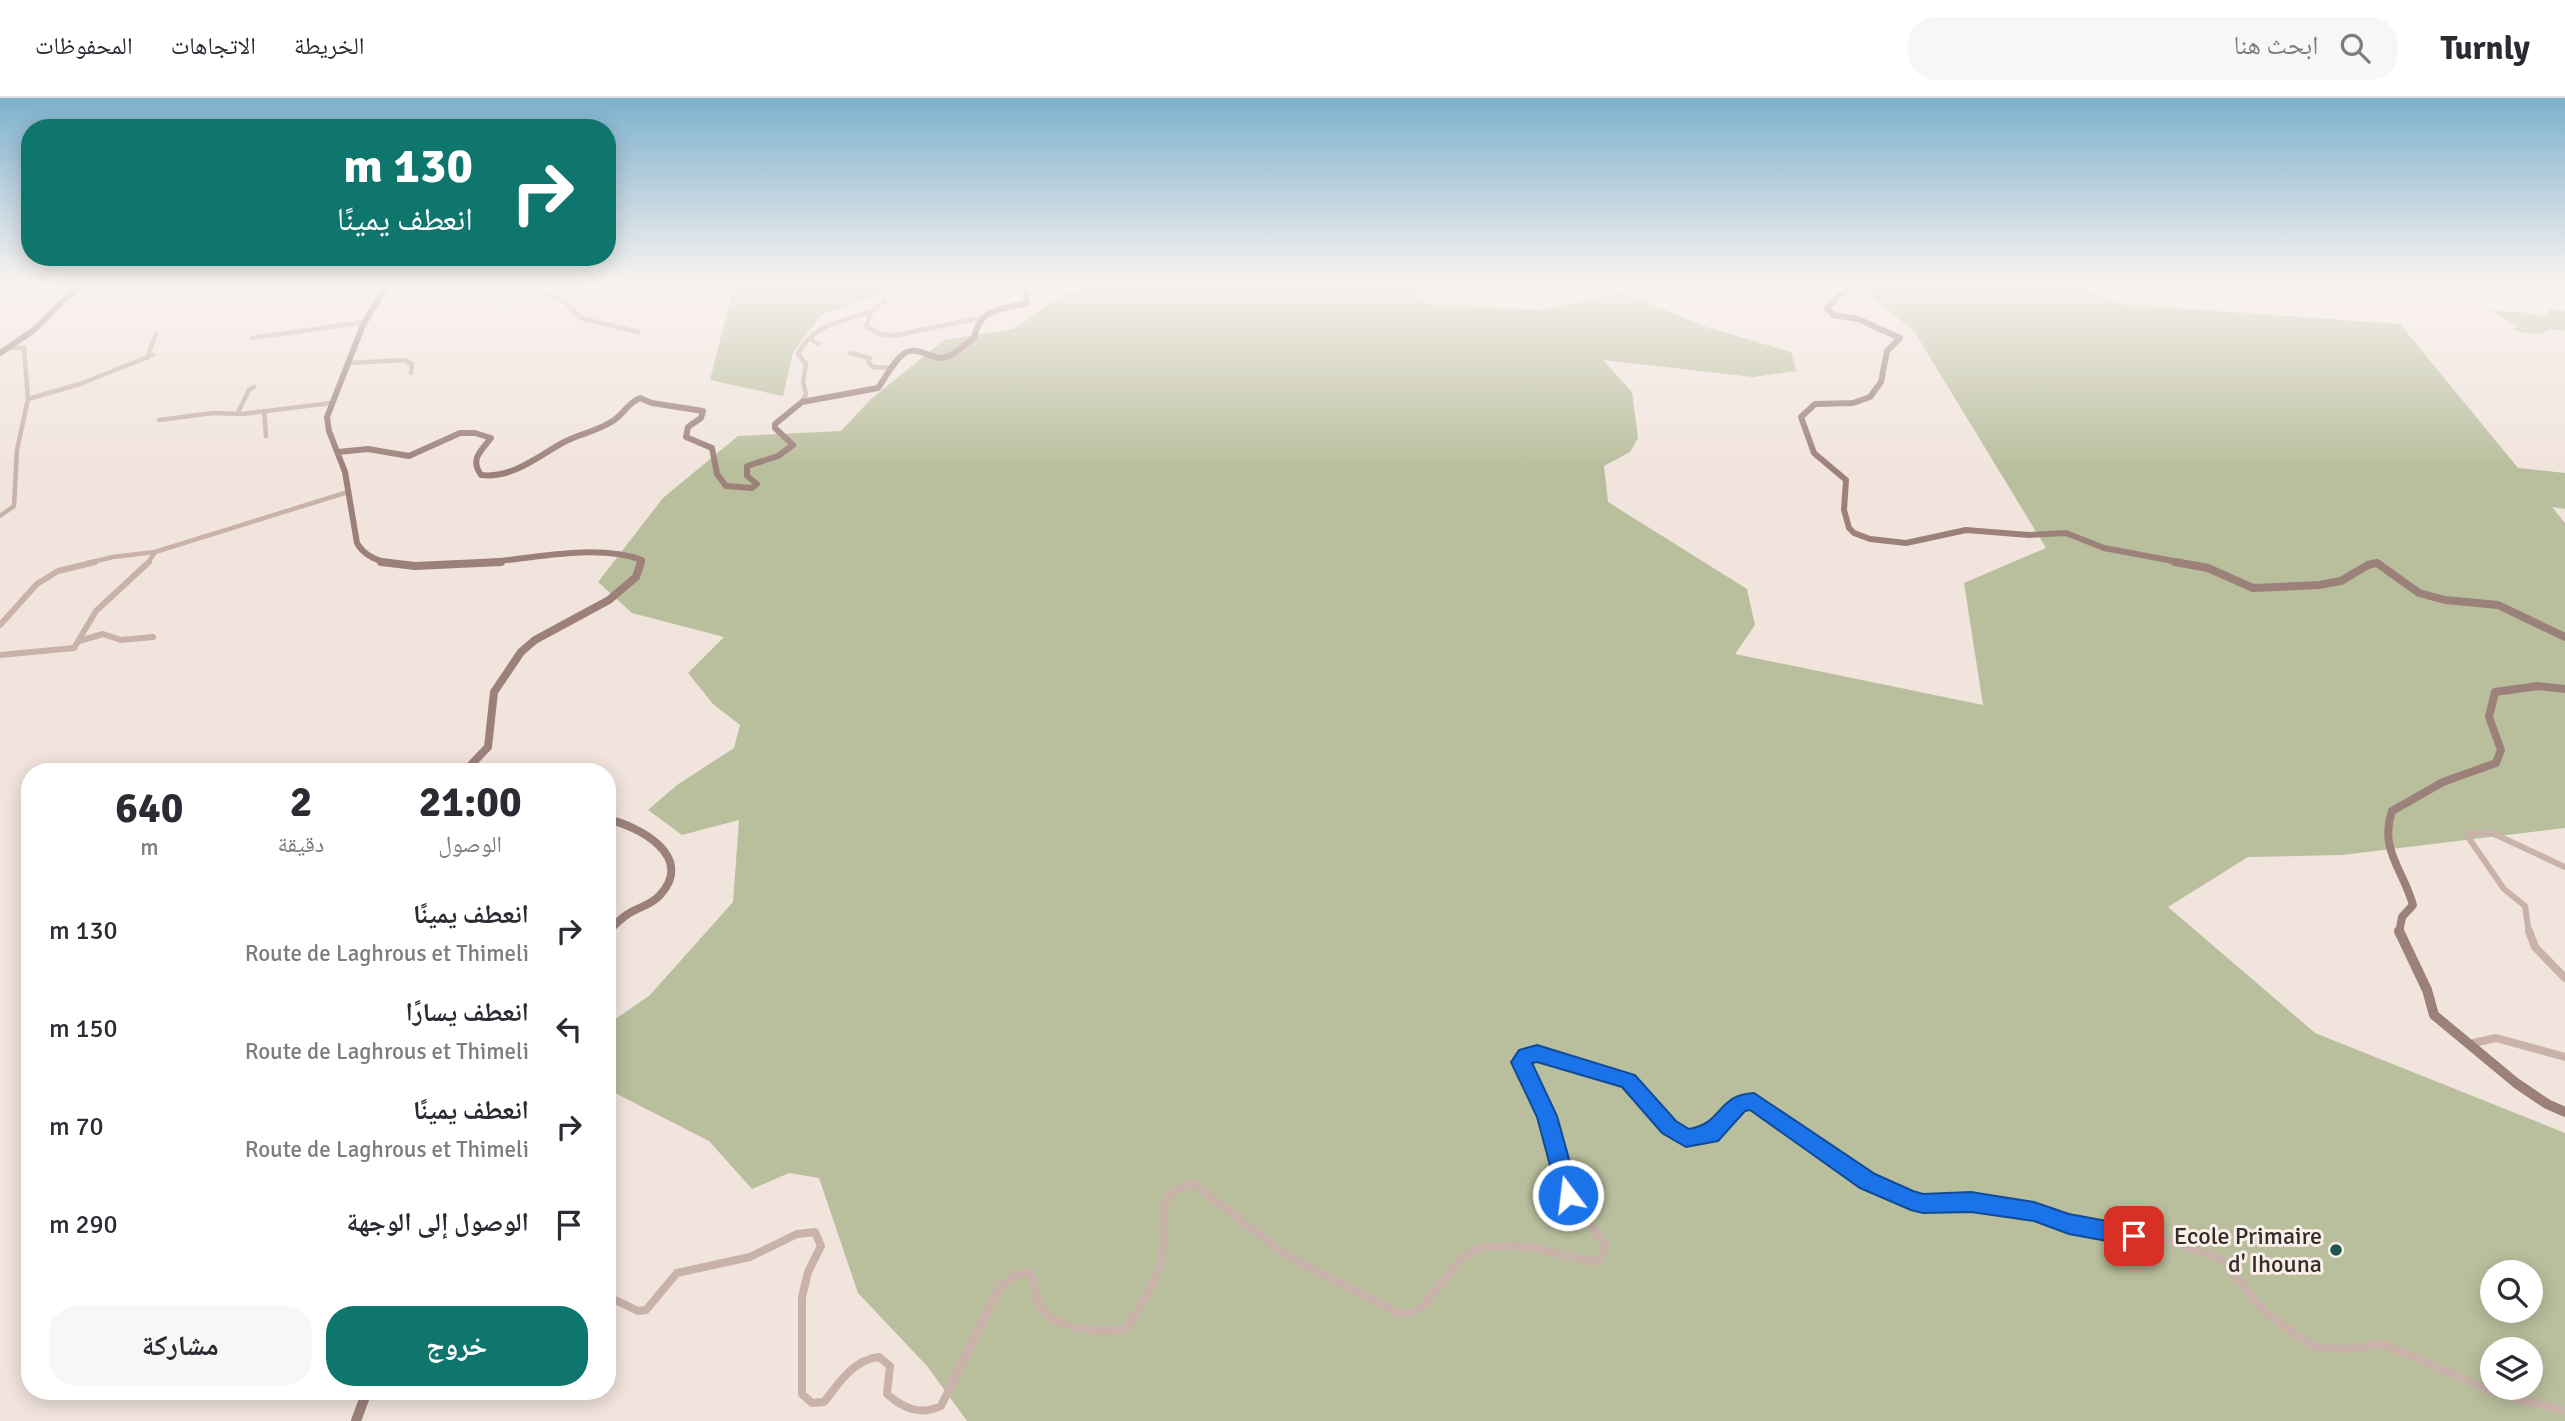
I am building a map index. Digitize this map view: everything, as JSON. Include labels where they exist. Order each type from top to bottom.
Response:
[{"type":"street","points":[[0,354],[13,345]]},
{"type":"street","points":[[146,358],[152,345]]},
{"type":"street","points":[[355,345],[331,403],[327,426],[343,465],[359,548],[366,555],[383,562],[417,567],[629,554],[638,555],[642,560],[636,577],[609,600],[535,640],[521,652],[494,692],[488,747],[473,763]]},
{"type":"street","points":[[338,452],[368,449],[409,456],[449,437],[475,433],[491,438],[475,458],[475,466],[481,475],[492,477],[611,422],[633,401],[640,398],[652,404],[703,411],[701,418],[688,427],[686,437],[712,448],[717,474],[726,486],[746,489],[757,484],[747,476],[747,466],[769,460],[791,448],[791,441],[778,432],[775,424],[802,402],[806,394],[803,382],[806,364],[798,354],[802,345]]},
{"type":"street","points":[[802,402],[878,388],[892,368],[909,351],[923,352],[940,358],[966,345]]},
{"type":"street","points":[[1893,345],[1886,351],[1883,380],[1874,393],[1861,402],[1812,404],[1801,416],[1814,453],[1846,480],[1844,510],[1849,528],[1854,533],[1870,539],[1906,543],[1966,530],[2029,535],[2066,533],[2104,548],[2208,568],[2240,583],[2263,589],[2342,581],[2352,577],[2369,563],[2377,563],[2409,587],[2431,597],[2498,605],[2565,637]]},
{"type":"street","points":[[0,516],[14,503],[17,450],[28,399],[24,348],[8,348]]},
{"type":"street","points":[[849,354],[870,358],[868,362],[874,367],[892,368]]},
{"type":"street","points":[[28,399],[80,384],[153,355]]},
{"type":"street","points":[[347,363],[405,360],[412,363],[411,373]]},
{"type":"street","points":[[237,414],[249,390],[254,387]]},
{"type":"street","points":[[159,420],[331,403]]},
{"type":"street","points":[[264,411],[266,436]]},
{"type":"street","points":[[0,625],[37,584],[49,575],[113,557],[155,552],[348,492]]},
{"type":"street","points":[[0,655],[74,648],[92,618],[123,584],[150,564],[155,552]]},
{"type":"street","points":[[79,641],[103,634],[121,640],[153,637]]},
{"type":"street","points":[[2565,688],[2538,686],[2495,692],[2489,718],[2501,750],[2496,763],[2443,782],[2392,811],[2387,821],[2386,833],[2391,856],[2413,905],[2404,912],[2397,926],[2427,990],[2434,1015],[2516,1083],[2547,1104],[2565,1112]]},
{"type":"street","points":[[616,820],[627,822],[660,843],[667,857],[669,875],[664,890],[655,899],[616,924]]},
{"type":"street","points":[[2565,867],[2538,858],[2493,832],[2480,830],[2469,833],[2468,837],[2504,889],[2525,906],[2530,938],[2538,952],[2565,978]]},
{"type":"street","points":[[2469,1044],[2496,1038],[2565,1057]]},
{"type":"street","points":[[616,1300],[638,1311],[646,1310],[677,1273],[750,1257],[797,1234],[814,1232],[821,1246],[808,1272],[802,1297],[800,1390],[805,1400],[818,1405],[824,1402],[854,1367],[863,1361],[879,1357],[885,1359],[890,1366],[887,1394],[917,1412],[933,1410],[941,1406],[999,1288],[1004,1281],[1024,1271],[1030,1272],[1036,1280],[1039,1306],[1044,1311],[1082,1329],[1126,1329],[1160,1265],[1166,1198],[1180,1187],[1194,1184],[1261,1238],[1302,1265],[1395,1311],[1408,1313],[1427,1302],[1466,1254],[1477,1247],[1517,1246],[1595,1262],[1604,1254],[1606,1246],[1602,1238],[1568,1195],[1547,1116],[1521,1062],[1526,1055],[1537,1054],[1628,1081],[1669,1127],[1686,1138],[1710,1134],[1740,1102],[1754,1101],[1868,1181],[1911,1200],[1923,1203],[1971,1202],[2034,1212],[2069,1224],[2180,1244],[2221,1259],[2266,1313],[2310,1344],[2342,1349],[2387,1346],[2504,1396],[2565,1410]]},
{"type":"street","points":[[356,1421],[364,1400]]},
{"type":"green space","points":[[719,345],[798,345],[793,352],[783,396],[710,380]]},
{"type":"green space","points":[[938,345],[1766,345],[1791,352],[1796,371],[1753,377],[1603,360],[1632,392],[1638,438],[1630,452],[1604,466],[1608,502],[1747,589],[1755,625],[1735,654],[1983,705],[1964,583],[2046,548],[1922,345],[2417,345],[2518,468],[2565,473],[2565,509],[2552,507],[2565,523],[2565,828],[2342,855],[2248,857],[2168,907],[2315,1033],[2565,1133],[2565,1421],[967,1421],[927,1366],[858,1293],[819,1178],[789,1173],[752,1189],[709,1141],[616,1094],[616,1019],[650,995],[733,902],[739,820],[682,835],[648,810],[677,785],[734,748],[740,725],[713,704],[688,673],[724,637],[632,613],[598,582],[663,498],[738,436],[841,431],[871,399]]},
{"type":"place","name":"Ecole Primaire d' Ihouna","points":[[2336,1250]]},
{"type":"route","points":[[1568,1195],[1547,1116],[1521,1062],[1526,1055],[1537,1054],[1628,1081],[1678,1136],[1703,1137],[1710,1134],[1740,1102],[1754,1101],[1868,1181],[1911,1200],[1923,1203],[1971,1202],[2034,1212],[2069,1224],[2134,1236]]}]
